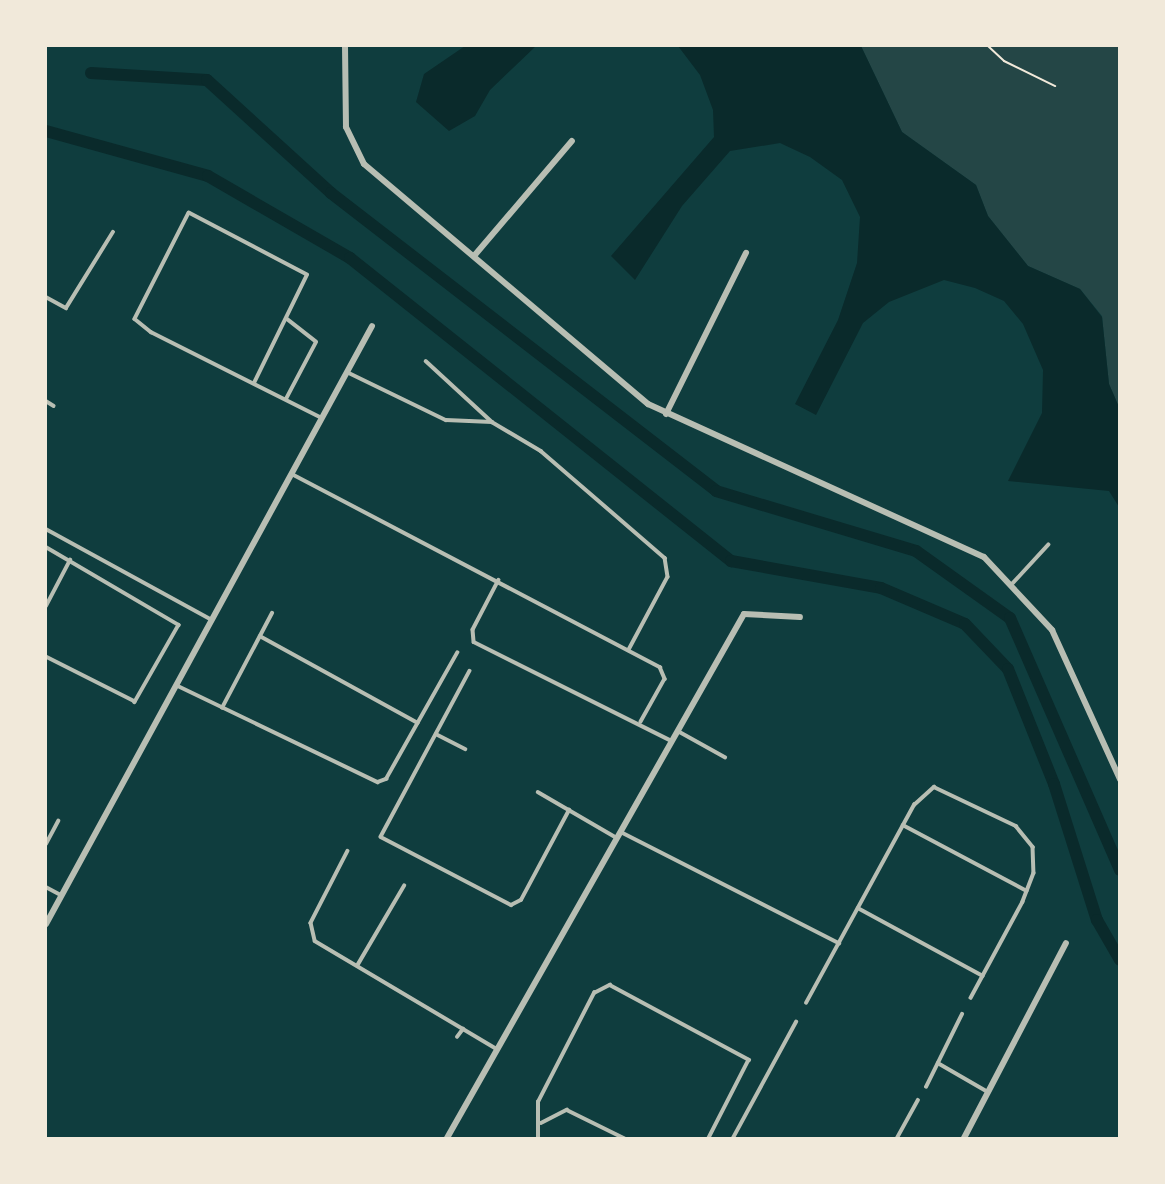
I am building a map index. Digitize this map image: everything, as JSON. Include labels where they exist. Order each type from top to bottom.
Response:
[{"type":"street","points":[[345,46],[346,127],[363,164],[474,256],[583,353],[666,414],[931,530],[984,557],[1013,583],[1052,630],[1119,779]]},
{"type":"street","points":[[474,256],[572,141]]},
{"type":"street","points":[[666,414],[746,253]]},
{"type":"street","points":[[46,924],[372,326]]},
{"type":"street","points":[[447,1139],[744,614],[800,617]]},
{"type":"street","points":[[964,1139],[1066,943]]},
{"type":"lane","points":[[254,383],[307,284],[299,267],[189,213],[135,319],[254,383],[322,418]]},
{"type":"lane","points":[[46,297],[66,308],[113,232]]},
{"type":"lane","points":[[286,399],[316,342],[288,320]]},
{"type":"lane","points":[[426,361],[492,422],[541,451],[665,558],[668,577],[629,650]]},
{"type":"lane","points":[[347,372],[446,420],[492,422]]},
{"type":"lane","points":[[46,401],[54,406]]},
{"type":"lane","points":[[292,474],[499,580],[629,650],[664,672],[641,722]]},
{"type":"lane","points":[[46,529],[212,620]]},
{"type":"lane","points":[[1013,583],[1048,545]]},
{"type":"lane","points":[[46,547],[176,620],[177,633],[135,702],[46,657]]},
{"type":"lane","points":[[46,606],[69,560]]},
{"type":"lane","points":[[499,580],[473,630],[474,642],[641,722],[672,741]]},
{"type":"lane","points":[[222,708],[272,613]]},
{"type":"lane","points":[[260,636],[418,723]]},
{"type":"lane","points":[[176,685],[379,782],[418,723],[457,653]]},
{"type":"lane","points":[[470,671],[382,824],[380,836],[388,845],[511,905],[521,900],[569,810]]},
{"type":"lane","points":[[678,731],[725,757]]},
{"type":"lane","points":[[435,733],[465,748]]},
{"type":"lane","points":[[806,1003],[903,825],[926,790],[944,787],[1028,836],[1034,873],[971,998]]},
{"type":"lane","points":[[538,792],[569,810],[839,943]]},
{"type":"lane","points":[[46,844],[58,821]]},
{"type":"lane","points":[[903,825],[1027,891]]},
{"type":"lane","points":[[348,851],[311,923],[311,935],[357,966],[497,1049]]},
{"type":"lane","points":[[357,966],[404,886]]},
{"type":"lane","points":[[46,887],[61,895]]},
{"type":"lane","points":[[858,908],[983,976]]},
{"type":"lane","points":[[538,1139],[541,1123],[538,1102],[594,993],[610,985],[749,1060],[709,1139]]},
{"type":"lane","points":[[926,1087],[962,1014]]},
{"type":"lane","points":[[733,1139],[796,1022]]},
{"type":"lane","points":[[457,1037],[463,1029]]},
{"type":"lane","points":[[938,1063],[988,1092]]},
{"type":"lane","points":[[897,1139],[918,1100]]},
{"type":"lane","points":[[541,1123],[567,1110],[624,1139]]},
{"type":"path","points":[[988,46],[1055,86]]},
{"type":"shaded area","points":[[465,46],[536,46],[490,90],[475,116],[449,131],[416,102],[424,74]]},
{"type":"shaded area","points":[[678,46],[861,46],[902,132],[976,185],[988,216],[1028,266],[1080,289],[1102,317],[1109,384],[1119,407],[1119,507],[1109,491],[1008,481],[1042,413],[1043,370],[1023,324],[1004,301],[975,288],[944,280],[889,302],[863,323],[816,415],[795,404],[838,320],[857,263],[860,217],[842,180],[810,157],[780,143],[730,151],[682,206],[635,280],[611,256],[714,137],[713,110],[700,75]]},
{"type":"shaded area","points":[[861,46],[1119,46],[1119,407],[1109,384],[1102,316],[1080,289],[1028,266],[988,216],[976,185],[902,132]]},
{"type":"waterway","points":[[91,73],[207,80],[331,193],[716,491],[916,551],[1010,618],[1120,870]]},
{"type":"waterway","points":[[46,131],[208,176],[350,258],[731,561],[881,588],[965,624],[1008,669],[1054,784],[1097,920],[1120,960]]}]
